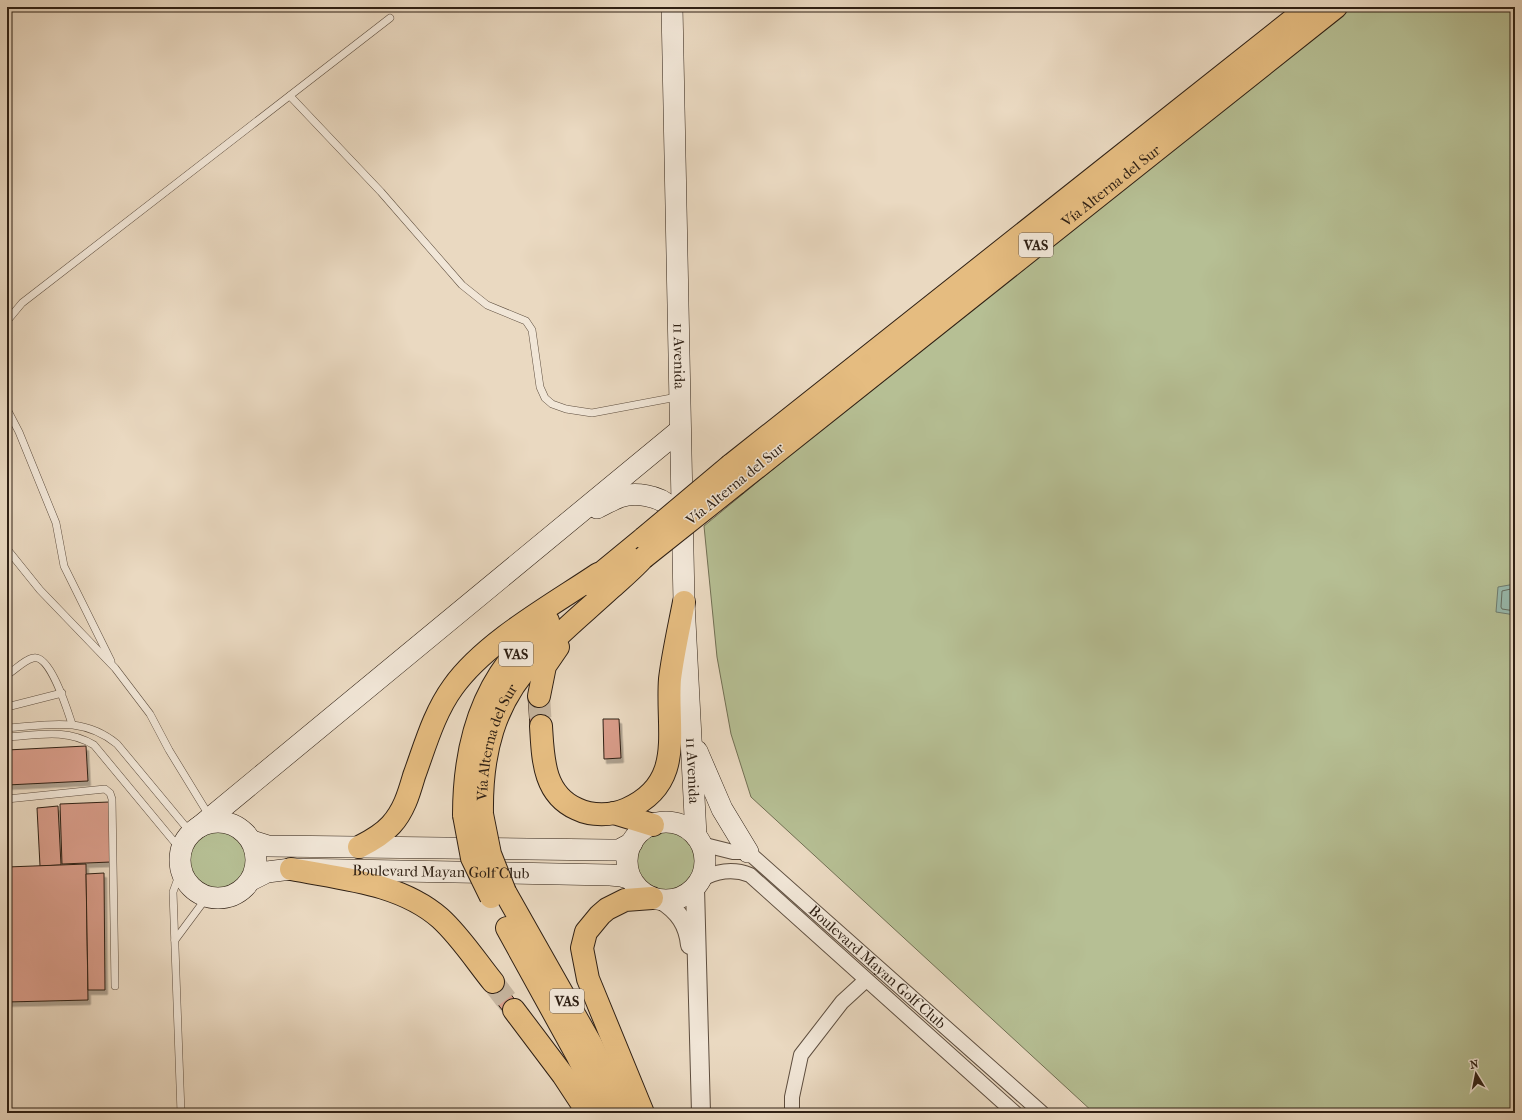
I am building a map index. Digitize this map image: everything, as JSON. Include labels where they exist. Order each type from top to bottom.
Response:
[{"type":"highway","name":"Vía Alterna del Sur","points":[[624,1113],[591,1044],[498,894],[472,858],[473,815],[482,783],[485,755],[495,722],[510,692],[535,659],[641,554],[734,474],[1310,7]]},
{"type":"highway","name":"Vía Alterna del Sur","points":[[734,474],[1336,7]]},
{"type":"highway","name":"Vía Alterna del Sur","points":[[473,815],[464,785],[470,749],[478,719],[491,690],[523,644],[598,574],[641,554]]},
{"type":"highway","points":[[539,696],[543,672],[552,654],[641,554]]},
{"type":"highway","points":[[359,847],[384,832],[398,815],[408,795],[436,716],[458,681],[473,664],[513,632],[598,574]]},
{"type":"highway","points":[[541,726],[544,767],[555,792],[561,799],[578,810],[602,814],[614,813],[633,806],[646,798],[654,790],[667,767],[671,743],[670,680],[684,602]]},
{"type":"highway","points":[[614,813],[662,824]]},
{"type":"highway","points":[[291,869],[377,886],[412,899],[432,912],[445,923],[493,982]]},
{"type":"highway","name":"Vía Alterna del Sur","points":[[498,894],[606,1113]]},
{"type":"highway","points":[[643,1113],[588,979],[582,948],[586,932],[607,909],[626,900],[657,899]]},
{"type":"highway","points":[[514,1010],[563,1075],[588,1113]]},
{"type":"main road","name":"11 Avenida","points":[[672,7],[684,602],[689,705],[699,840]]},
{"type":"main road","points":[[264,772],[247,795],[243,805],[242,816],[257,860],[251,880],[245,888],[237,894],[218,898],[207,897],[190,887],[192,839],[264,772],[680,430]]},
{"type":"main road","points":[[573,519],[620,497],[632,495],[644,496],[669,505],[676,514],[683,528]]},
{"type":"main road","name":"11 Avenida","points":[[662,824],[682,810],[684,802],[689,705]]},
{"type":"main road","points":[[691,736],[722,809],[748,852]]},
{"type":"main road","points":[[192,839],[218,822],[238,827],[249,837]]},
{"type":"main road","points":[[662,824],[681,825],[699,840],[706,862],[698,884],[680,898],[657,899],[644,893],[631,879],[627,861],[632,843],[638,835],[662,824]]},
{"type":"main road","name":"Boulevard Mayan Golf Club","points":[[249,837],[268,846],[618,850],[632,843]]},
{"type":"main road","name":"Boulevard Mayan Golf Club","points":[[251,880],[267,872],[291,869],[610,875],[631,879]]},
{"type":"street","points":[[699,840],[733,852],[748,852]]},
{"type":"street","name":"Boulevard Mayan Golf Club","points":[[748,852],[1042,1113]]},
{"type":"street","name":"Boulevard Mayan Golf Club","points":[[698,884],[708,876],[730,870],[741,871],[750,875],[1015,1113]]},
{"type":"street","points":[[698,884],[698,1008],[701,1113]]},
{"type":"street","points":[[657,899],[675,910],[688,930],[698,1008]]},
{"type":"street","points":[[792,1113],[792,1097],[801,1055],[842,1002],[866,980]]},
{"type":"lane","points":[[7,321],[22,303],[390,18]]},
{"type":"lane","points":[[290,96],[382,192],[462,285],[487,305],[526,321],[532,330],[540,387],[545,398],[552,404],[566,409],[592,413],[680,397]]},
{"type":"lane","points":[[7,409],[19,432],[56,523],[64,566],[115,668]]},
{"type":"lane","points":[[7,549],[40,590],[115,668],[150,714],[169,750],[188,780],[192,839],[173,892],[181,1113]]},
{"type":"lane","points":[[7,675],[34,658],[39,658],[48,667],[62,693],[72,724]]},
{"type":"lane","points":[[7,707],[62,693]]},
{"type":"lane","points":[[7,728],[72,724],[93,729],[117,744],[192,839]]},
{"type":"lane","points":[[7,737],[63,734],[80,738],[100,750],[192,839]]},
{"type":"lane","points":[[7,799],[105,789],[110,793],[112,799],[115,986]]},
{"type":"lane","points":[[175,940],[207,897]]},
{"type":"green space","points":[[1335,7],[1515,7],[1515,1113],[1094,1113],[751,797],[731,734],[717,657],[704,526]]},
{"type":"green space","points":[[212,829],[224,829],[240,838],[247,848],[249,860],[247,872],[240,882],[224,891],[212,891],[201,886],[192,877],[187,866],[187,854],[192,843],[201,834]]},
{"type":"green space","points":[[661,831],[673,831],[689,840],[696,850],[698,862],[696,874],[689,884],[673,893],[661,893],[650,888],[641,879],[636,868],[636,856],[641,845],[650,836]]},
{"type":"water","points":[[1515,584],[1515,615],[1496,612],[1498,587]]},
{"type":"building","points":[[545,695],[546,726],[530,726],[528,696]]},
{"type":"building","points":[[603,719],[619,719],[621,758],[604,759]]},
{"type":"building","points":[[86,746],[88,781],[7,785],[7,750]]},
{"type":"building","points":[[109,802],[111,862],[62,864],[60,804]]},
{"type":"building","points":[[58,806],[61,865],[40,866],[37,808]]},
{"type":"building","points":[[86,864],[88,1000],[7,1002],[7,867]]},
{"type":"building","points":[[104,873],[105,990],[88,990],[86,874]]},
{"type":"building","points":[[498,978],[520,1006],[507,1016],[485,988]]},
{"type":"tunnel","points":[[539,696],[541,726]]},
{"type":"tunnel","points":[[493,982],[514,1010]]}]
